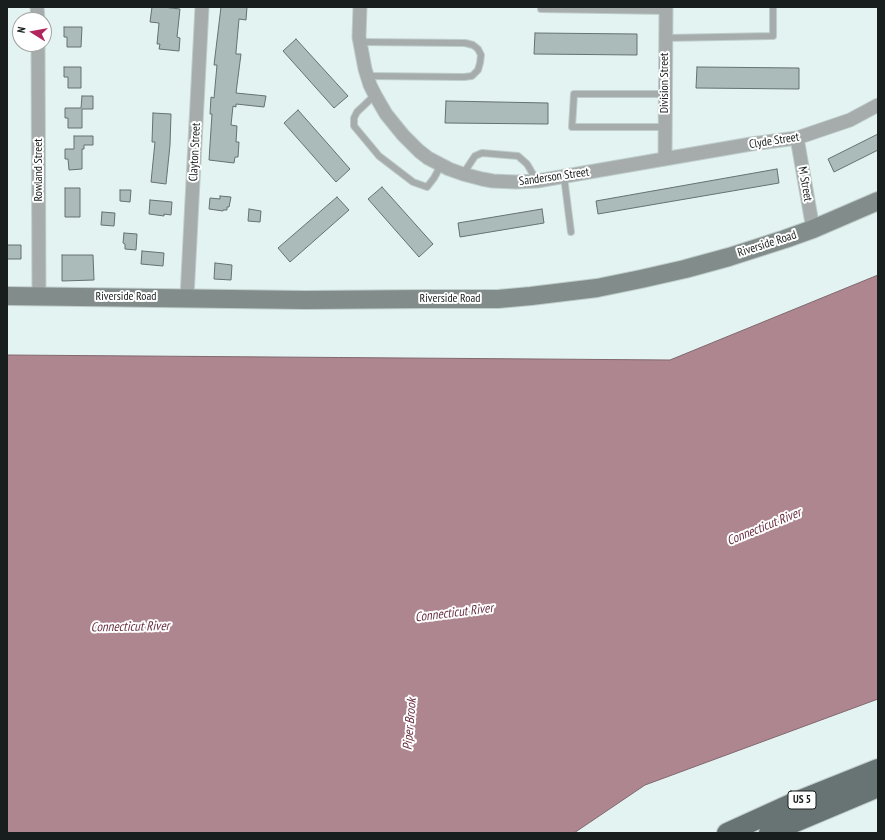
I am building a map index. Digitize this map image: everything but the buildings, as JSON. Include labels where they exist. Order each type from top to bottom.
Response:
[{"type":"main road","name":"US 5","points":[[727,833],[793,803],[878,769]]},
{"type":"main road","name":"US 5","points":[[769,833],[878,787]]},
{"type":"street","name":"Clayton Street","points":[[187,298],[202,7]]},
{"type":"street","name":"Sanderson Street","points":[[360,7],[360,42],[365,69],[375,95],[386,114],[403,135],[419,151],[441,164],[463,174],[482,179],[516,182],[564,177],[665,159]]},
{"type":"street","name":"Division Street","points":[[665,159],[666,9]]},
{"type":"street","name":"Rowland Street","points":[[38,52],[39,296]]},
{"type":"street","name":"Clyde Street","points":[[665,159],[751,144],[797,138],[850,120],[878,105]]},
{"type":"street","name":"M Street","points":[[797,138],[813,229]]},
{"type":"street","name":"Riverside Road","points":[[7,296],[305,300],[498,299],[538,296],[597,288],[641,279],[750,250],[813,229],[878,201]]},
{"type":"lane","points":[[666,38],[773,36],[773,7]]},
{"type":"lane","points":[[541,10],[666,9]]},
{"type":"lane","points":[[360,42],[466,43],[473,45],[478,49],[481,55],[478,70],[472,76],[368,76]]},
{"type":"lane","points":[[665,94],[574,94],[572,126],[665,127]]},
{"type":"lane","points":[[375,95],[358,112],[354,118],[354,126],[379,156],[413,182],[427,187],[434,178],[441,164]]},
{"type":"lane","points":[[463,174],[476,156],[482,153],[518,156],[527,164],[537,181]]},
{"type":"lane","points":[[564,177],[572,232]]},
{"type":"water","points":[[878,275],[878,699],[645,785],[574,833],[7,833],[7,355],[670,360]]},
{"type":"water label","name":"Connecticut River","points":[[764,527]]},
{"type":"water label","name":"Connecticut River","points":[[454,613]]},
{"type":"water label","name":"Connecticut River","points":[[130,627]]},
{"type":"water label","name":"Piper Brook","points":[[410,724]]}]
